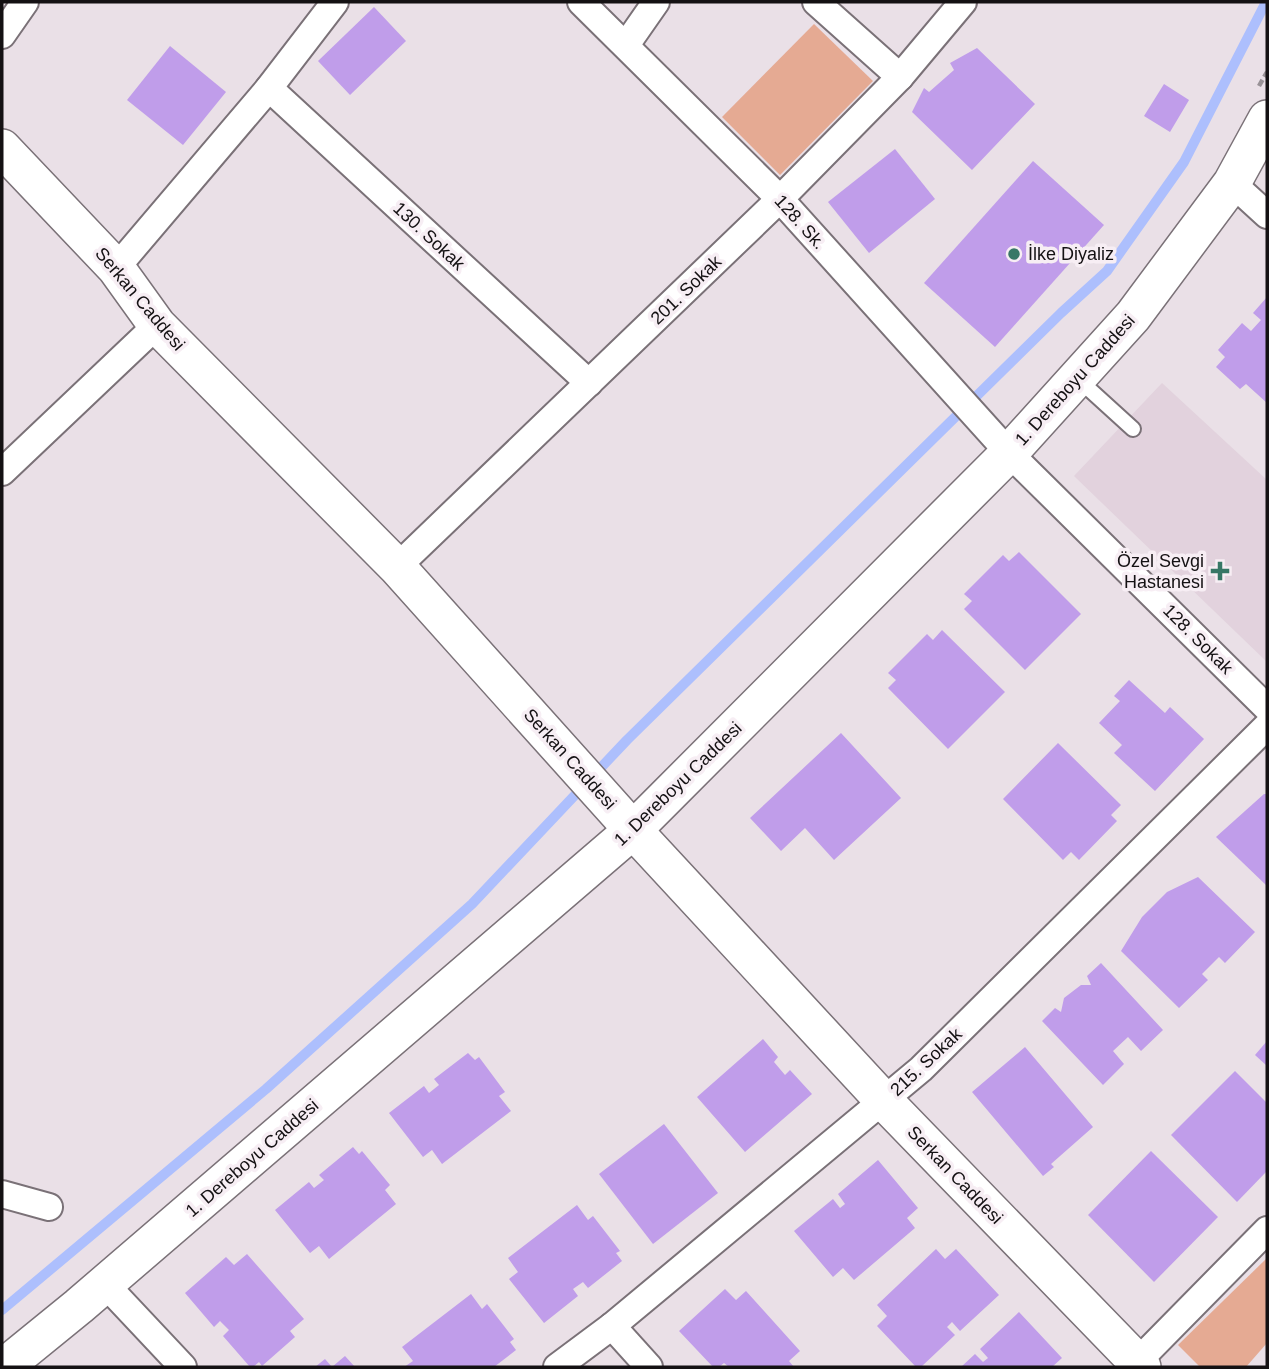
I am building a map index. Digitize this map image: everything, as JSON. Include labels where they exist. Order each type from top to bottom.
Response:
[{"type":"main road","name":"1. Dereboyu Caddesi","points":[[4,1367],[105,1284],[633,830],[1009,453],[1133,316],[1232,183],[1267,119]]},
{"type":"main road","name":"Serkan Caddesi","points":[[2,148],[116,268],[157,326],[397,567],[633,830],[884,1101],[1140,1365]]},
{"type":"street","points":[[2,35],[25,2]]},
{"type":"street","points":[[116,268],[269,88],[335,2]]},
{"type":"street","name":"128. Sk.","points":[[581,2],[780,199],[1009,453]]},
{"type":"street","points":[[626,44],[656,2]]},
{"type":"street","points":[[816,2],[900,77]]},
{"type":"street","name":"201. Sokak","points":[[397,567],[780,199],[900,77],[963,2]]},
{"type":"street","name":"130. Sokak","points":[[269,88],[589,383]]},
{"type":"street","points":[[1232,183],[1267,215]]},
{"type":"street","points":[[2,472],[157,326]]},
{"type":"street","name":"128. Sokak","points":[[1009,453],[1267,708]]},
{"type":"street","name":"215. Sokak","points":[[557,1367],[612,1326],[921,1069],[1267,726]]},
{"type":"street","points":[[2,1194],[49,1207]]},
{"type":"street","points":[[1140,1365],[1267,1230]]},
{"type":"street","points":[[105,1284],[183,1367]]},
{"type":"street","points":[[612,1326],[649,1367]]},
{"type":"lane","points":[[1077,378],[1133,429]]},
{"type":"shaded area","points":[[814,24],[873,81],[780,175],[722,117]]},
{"type":"shaded area","name":"Özel Sevgi Hastanesi","points":[[1162,383],[1267,480],[1267,662],[1074,476]]},
{"type":"shaded area","points":[[1267,1258],[1267,1343],[1246,1367],[1200,1367],[1178,1345]]},
{"type":"building","points":[[374,7],[406,41],[350,95],[318,61]]},
{"type":"building","points":[[170,46],[226,92],[183,145],[127,100]]},
{"type":"building","points":[[977,48],[1035,104],[972,170],[912,112],[924,88],[929,92],[954,70],[950,63]]},
{"type":"building","points":[[1164,84],[1189,100],[1170,132],[1144,116]]},
{"type":"building","points":[[895,149],[935,199],[869,253],[828,202]]},
{"type":"building","name":"İlke Diyaliz","points":[[1033,161],[1104,225],[995,347],[924,283]]},
{"type":"building","points":[[1267,297],[1267,403],[1246,384],[1240,389],[1216,367],[1225,357],[1218,350],[1242,323],[1251,331],[1261,320],[1253,313]]},
{"type":"building","points":[[1019,552],[1081,614],[1025,670],[964,609],[972,601],[964,594],[1003,555],[1009,561]]},
{"type":"building","points":[[942,630],[1005,692],[948,749],[888,688],[896,680],[888,673],[927,634],[933,640]]},
{"type":"building","points":[[1129,680],[1165,713],[1170,707],[1204,739],[1155,791],[1114,753],[1122,745],[1099,723],[1120,701],[1114,696]]},
{"type":"building","points":[[841,733],[901,798],[834,860],[805,828],[781,851],[750,818]]},
{"type":"building","points":[[1058,743],[1121,805],[1111,815],[1117,821],[1079,860],[1071,852],[1063,860],[1003,799]]},
{"type":"building","points":[[1267,794],[1267,886],[1216,837]]},
{"type":"building","points":[[1198,877],[1255,932],[1225,963],[1219,957],[1202,974],[1208,980],[1179,1008],[1121,951],[1142,917],[1167,892]]},
{"type":"building","points":[[1101,963],[1163,1030],[1141,1051],[1128,1037],[1113,1051],[1124,1064],[1103,1085],[1042,1021],[1055,1008],[1061,1012],[1064,998],[1081,985],[1091,985],[1087,976]]},
{"type":"building","points":[[763,1039],[778,1057],[774,1062],[785,1075],[790,1070],[812,1094],[745,1152],[697,1097]]},
{"type":"building","points":[[1267,1041],[1267,1066],[1255,1055]]},
{"type":"building","points":[[1025,1047],[1093,1127],[1051,1164],[1054,1167],[1043,1176],[972,1092]]},
{"type":"building","points":[[468,1053],[475,1060],[479,1057],[505,1092],[499,1096],[511,1111],[442,1164],[432,1150],[423,1157],[389,1113],[424,1086],[429,1093],[439,1085],[434,1079]]},
{"type":"building","points":[[1235,1071],[1267,1103],[1267,1171],[1237,1202],[1171,1135]]},
{"type":"building","points":[[664,1124],[718,1193],[653,1244],[599,1174]]},
{"type":"building","points":[[353,1147],[359,1154],[362,1151],[390,1185],[385,1190],[396,1204],[329,1259],[319,1246],[310,1253],[275,1210],[309,1182],[314,1188],[324,1180],[319,1175]]},
{"type":"building","points":[[1151,1151],[1218,1217],[1154,1282],[1088,1215]]},
{"type":"building","points":[[878,1160],[918,1208],[907,1218],[915,1228],[854,1280],[843,1268],[833,1277],[794,1231],[833,1199],[840,1208],[845,1204],[838,1194]]},
{"type":"building","points":[[577,1205],[588,1220],[593,1216],[620,1251],[616,1253],[622,1261],[588,1288],[583,1282],[573,1289],[578,1296],[544,1323],[509,1279],[518,1272],[508,1258]]},
{"type":"building","points":[[936,1249],[945,1259],[956,1249],[999,1295],[960,1331],[952,1322],[947,1327],[955,1335],[921,1367],[916,1367],[877,1326],[887,1316],[877,1305]]},
{"type":"building","points":[[247,1254],[304,1319],[290,1331],[295,1337],[262,1366],[259,1362],[253,1367],[250,1367],[223,1336],[229,1330],[220,1321],[214,1327],[185,1293],[226,1257],[234,1265]]},
{"type":"building","points":[[725,1289],[736,1300],[746,1291],[800,1351],[789,1361],[794,1367],[729,1367],[724,1363],[713,1367],[679,1331]]},
{"type":"building","points":[[471,1294],[482,1309],[487,1304],[514,1339],[510,1342],[516,1350],[494,1367],[404,1367],[413,1361],[402,1347]]},
{"type":"building","points":[[1019,1312],[1062,1358],[1052,1367],[961,1367],[975,1354],[983,1362],[988,1358],[980,1349]]},
{"type":"building","points":[[345,1356],[355,1367],[332,1367]]},
{"type":"building","points":[[325,1359],[332,1367],[315,1367]]},
{"type":"waterway","points":[[2,1310],[266,1089],[472,904],[627,740],[1061,313],[1107,271],[1184,162],[1266,2]]},
{"type":"place","name":"İlke Diyaliz","points":[[1014,254]]},
{"type":"place","name":"Özel Sevgi Hastanesi","points":[[1220,571]]}]
